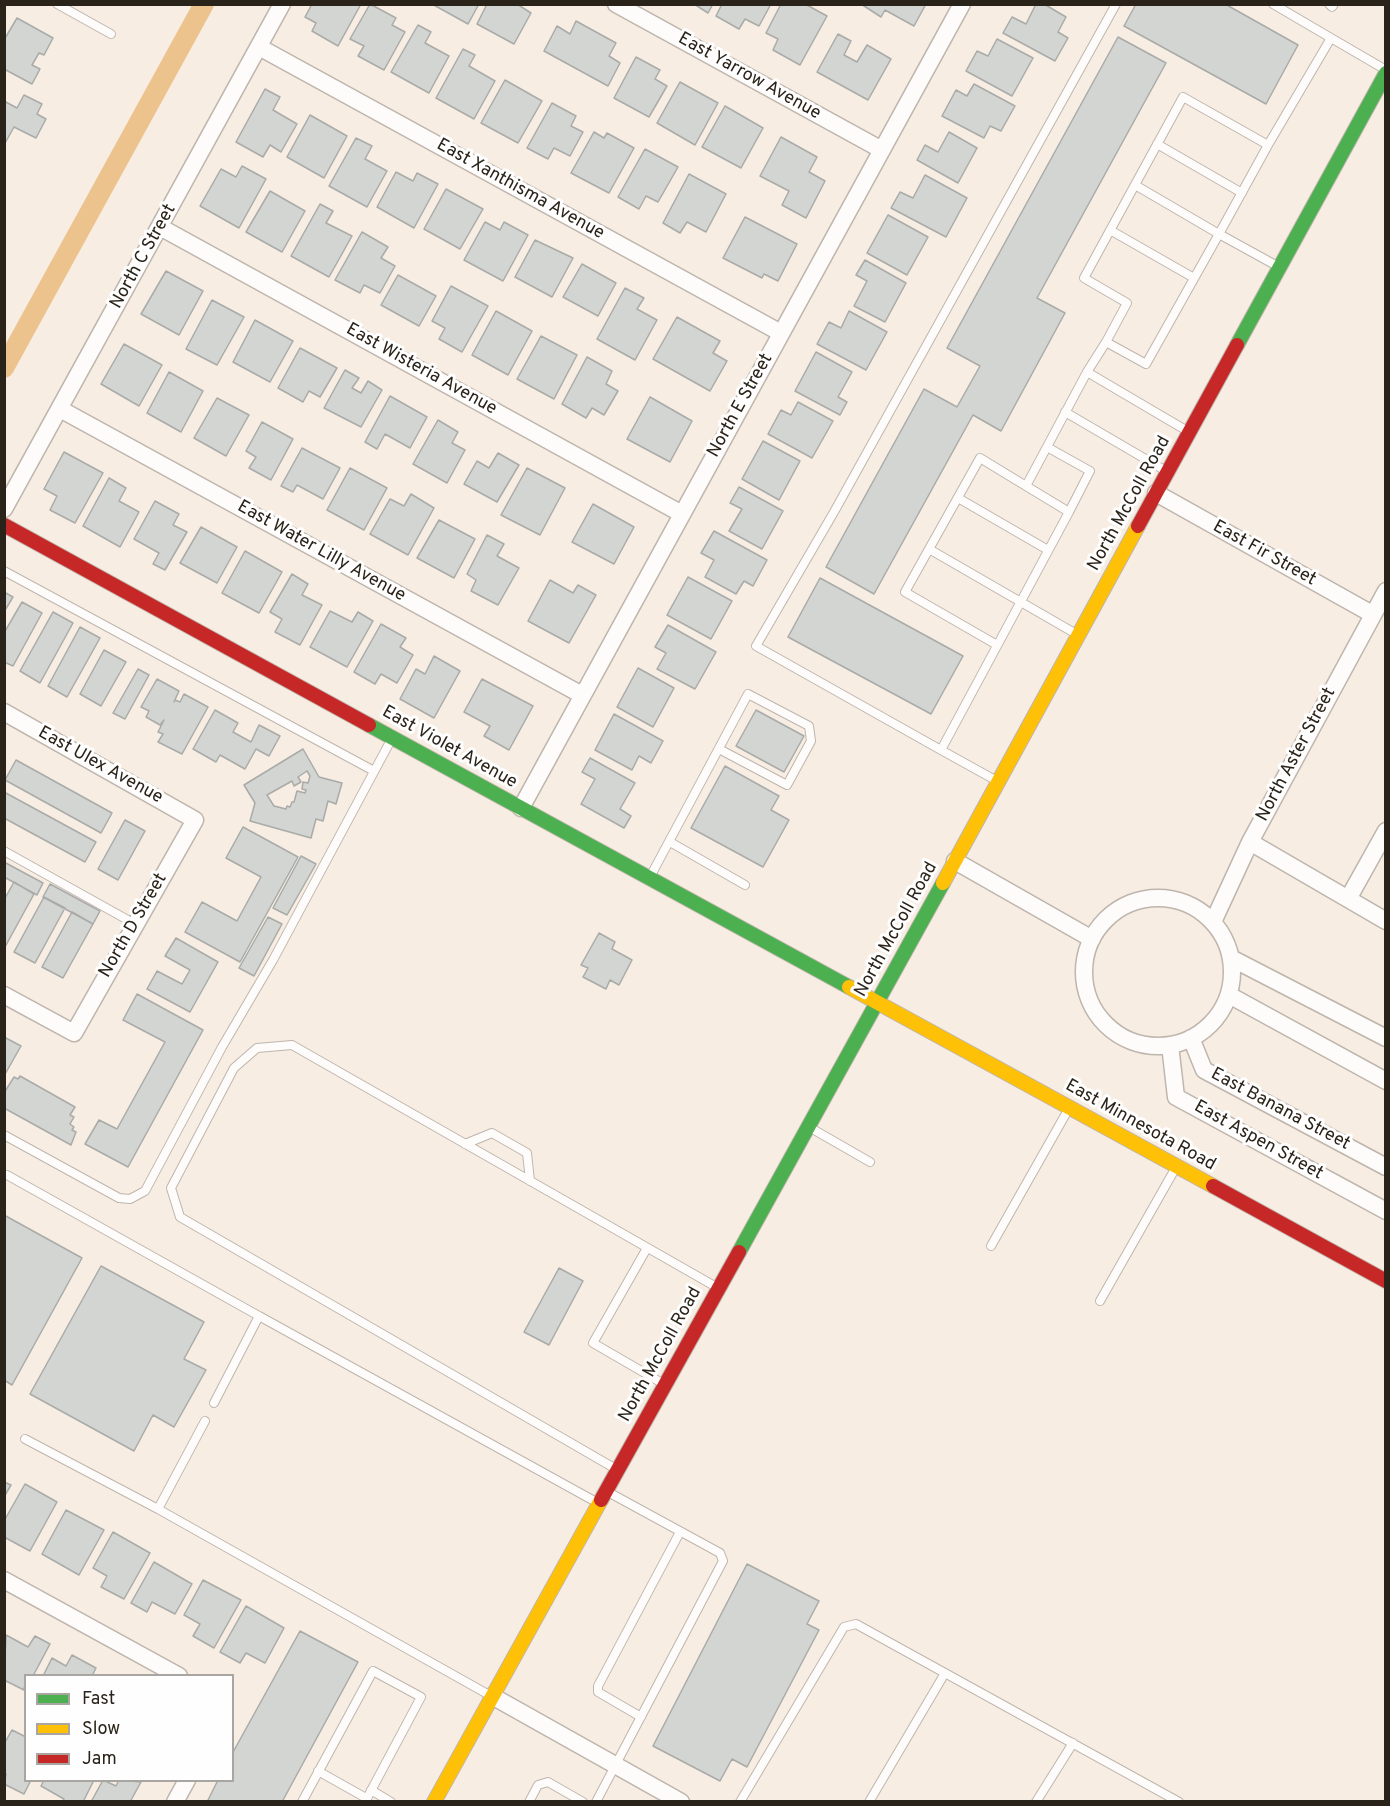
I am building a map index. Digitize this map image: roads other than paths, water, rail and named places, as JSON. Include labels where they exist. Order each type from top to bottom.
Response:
[{"type":"main road","name":"North McColl Road","points":[[434,1802],[878,1002],[1386,72]]},
{"type":"main road","name":"East Violet Avenue","points":[[4,525],[878,1002]]},
{"type":"main road","name":"East Minnesota Road","points":[[878,1002],[1386,1281]]},
{"type":"street","name":"North C Street","points":[[4,509],[282,4]]},
{"type":"street","name":"East Yarrow Avenue","points":[[616,4],[882,150]]},
{"type":"street","name":"North E Street","points":[[521,808],[962,4]]},
{"type":"street","name":"East Xanthisma Avenue","points":[[259,47],[781,333]]},
{"type":"street","name":"East Wisteria Avenue","points":[[160,226],[682,514]]},
{"type":"street","name":"East Water Lilly Avenue","points":[[60,409],[582,695]]},
{"type":"street","name":"East Fir Street","points":[[1156,493],[1372,614]]},
{"type":"street","name":"North Aster Street","points":[[1213,922],[1250,842],[1386,591]]},
{"type":"street","name":"East Ulex Avenue","points":[[4,712],[195,820]]},
{"type":"street","name":"North D Street","points":[[4,995],[74,1033],[195,820]]},
{"type":"street","points":[[1348,899],[1386,831]]},
{"type":"street","points":[[1250,842],[1386,921]]},
{"type":"street","points":[[955,861],[1092,939]]},
{"type":"street","points":[[1148,898],[1172,899],[1194,907],[1213,922],[1225,939],[1231,958],[1233,977],[1229,995],[1220,1013],[1207,1028],[1191,1038],[1170,1045],[1147,1045],[1125,1038],[1106,1024],[1093,1006],[1085,984],[1085,961],[1092,939],[1106,919],[1125,906],[1148,898]]},
{"type":"street","points":[[1231,958],[1386,1038]]},
{"type":"street","points":[[1229,995],[1386,1081]]},
{"type":"street","name":"East Banana Street","points":[[1191,1038],[1204,1070],[1386,1167]]},
{"type":"street","name":"East Aspen Street","points":[[1170,1045],[1176,1097],[1386,1211]]},
{"type":"street","points":[[4,1580],[175,1674]]},
{"type":"street","points":[[492,1696],[681,1802]]},
{"type":"street","points":[[175,1802],[186,1782]]},
{"type":"lane","points":[[57,4],[111,34]]},
{"type":"lane","points":[[999,782],[756,646],[834,512],[1116,4]]},
{"type":"lane","points":[[1273,4],[1386,72]]},
{"type":"lane","points":[[1329,4],[1332,7],[1334,4]]},
{"type":"lane","points":[[1106,342],[1146,364],[1331,38]]},
{"type":"lane","points":[[1026,486],[1127,303],[1084,278],[1183,97],[1268,146]]},
{"type":"lane","points":[[1157,144],[1242,193]]},
{"type":"lane","points":[[1135,185],[1280,267]]},
{"type":"lane","points":[[1110,230],[1194,278]]},
{"type":"lane","points":[[1087,372],[1189,433]]},
{"type":"lane","points":[[1065,412],[1168,472]]},
{"type":"lane","points":[[941,750],[1090,471],[1047,447]]},
{"type":"lane","points":[[997,645],[905,591],[980,458],[1069,512]]},
{"type":"lane","points":[[958,498],[1048,550]]},
{"type":"lane","points":[[929,549],[1078,636]]},
{"type":"lane","points":[[4,571],[374,771]]},
{"type":"lane","points":[[650,878],[748,694],[809,726],[811,741],[787,785],[720,749]]},
{"type":"lane","points":[[4,1135],[119,1198],[130,1199],[145,1191],[392,738]]},
{"type":"lane","points":[[670,842],[745,885]]},
{"type":"lane","points":[[4,851],[135,924]]},
{"type":"lane","points":[[618,1470],[180,1217],[171,1188],[234,1068],[257,1048],[292,1046],[718,1288]]},
{"type":"lane","points":[[991,1246],[1070,1107]]},
{"type":"lane","points":[[808,1127],[870,1162]]},
{"type":"lane","points":[[465,1144],[492,1133],[527,1153],[530,1181]]},
{"type":"lane","points":[[1100,1301],[1177,1166]]},
{"type":"lane","points":[[7,1175],[599,1504]]},
{"type":"lane","points":[[647,1248],[594,1343],[665,1384]]},
{"type":"lane","points":[[214,1403],[259,1316]]},
{"type":"lane","points":[[158,1509],[205,1421]]},
{"type":"lane","points":[[25,1439],[158,1509],[492,1696]]},
{"type":"lane","points":[[596,1802],[723,1561],[720,1553],[606,1491]]},
{"type":"lane","points":[[641,1717],[598,1692],[598,1686],[680,1532]]},
{"type":"lane","points":[[740,1802],[844,1627],[856,1624],[1179,1802]]},
{"type":"lane","points":[[302,1802],[373,1671],[422,1697],[367,1797]]},
{"type":"lane","points":[[869,1802],[945,1673]]},
{"type":"lane","points":[[1036,1802],[1073,1743]]},
{"type":"lane","points":[[318,1771],[367,1797],[391,1802]]},
{"type":"lane","points":[[529,1802],[538,1785],[548,1782],[584,1802]]},
{"type":"waterway","points":[[4,368],[204,4]]}]
